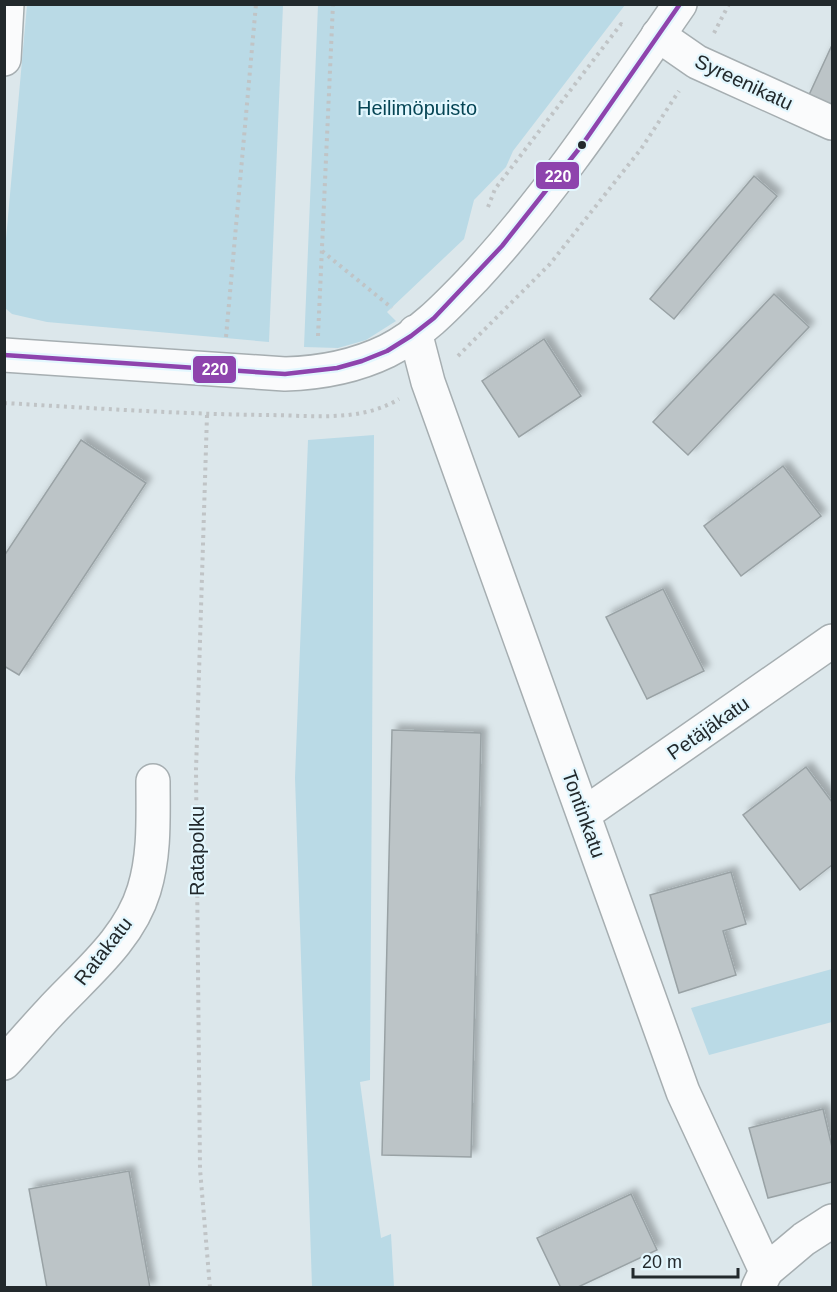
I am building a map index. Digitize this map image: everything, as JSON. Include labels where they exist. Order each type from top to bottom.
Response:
[{"type":"street","points":[[4,59],[7,4]]},
{"type":"street","points":[[4,355],[285,374],[315,373],[363,361],[388,350],[443,310],[506,243],[594,126],[680,4]]},
{"type":"street","name":"Syreenikatu","points":[[658,35],[697,62],[832,123]]},
{"type":"street","name":"Tontinkatu","points":[[415,332],[428,382],[683,1092],[762,1279]]},
{"type":"street","name":"Petäjäkatu","points":[[584,814],[832,641]]},
{"type":"street","name":"Ratakatu","points":[[4,1064],[51,1011],[93,970],[124,930],[144,891],[153,848],[153,780]]},
{"type":"street","points":[[762,1279],[804,1239],[832,1221]]},
{"type":"path","points":[[223,371],[256,4]]},
{"type":"path","points":[[315,373],[333,4]]},
{"type":"path","points":[[322,251],[399,313],[415,332]]},
{"type":"path","name":"Ratapolku","points":[[207,414],[196,782],[200,1169],[210,1287]]},
{"type":"green space","points":[[27,5],[283,5],[269,342],[47,322],[12,314],[5,308],[5,250]]},
{"type":"green space","name":"Heilimöpuisto","points":[[318,5],[625,5],[513,151],[506,167],[474,200],[464,239],[387,312],[396,321],[366,340],[338,348],[304,347]]},
{"type":"green space","points":[[374,435],[370,1080],[360,1082],[381,1238],[391,1234],[394,1287],[312,1287],[295,778],[308,440]]},
{"type":"green space","points":[[832,969],[832,1022],[709,1055],[691,1008]]},
{"type":"building","points":[[832,45],[832,106],[809,95]]},
{"type":"building","points":[[754,176],[777,196],[674,319],[650,299]]},
{"type":"building","points":[[774,294],[809,327],[688,455],[653,422]]},
{"type":"building","points":[[544,339],[581,396],[519,437],[482,381]]},
{"type":"building","points":[[81,440],[146,483],[19,675],[4,666],[4,556]]},
{"type":"building","points":[[783,466],[821,516],[741,576],[704,526]]},
{"type":"building","points":[[663,589],[704,671],[647,699],[606,617]]},
{"type":"building","points":[[392,730],[481,733],[471,1157],[382,1155]]},
{"type":"building","points":[[806,767],[832,802],[832,865],[800,890],[743,815]]},
{"type":"building","points":[[731,872],[746,924],[723,931],[736,975],[679,993],[650,895]]},
{"type":"building","points":[[823,1109],[832,1147],[832,1182],[768,1198],[749,1128]]},
{"type":"building","points":[[129,1171],[150,1288],[47,1288],[29,1189]]},
{"type":"building","points":[[631,1194],[657,1250],[576,1288],[561,1288],[537,1238]]},
{"type":"transit line","name":"220","points":[[4,355],[285,374],[337,368],[387,351],[434,318],[502,246],[582,145],[680,4]]}]
